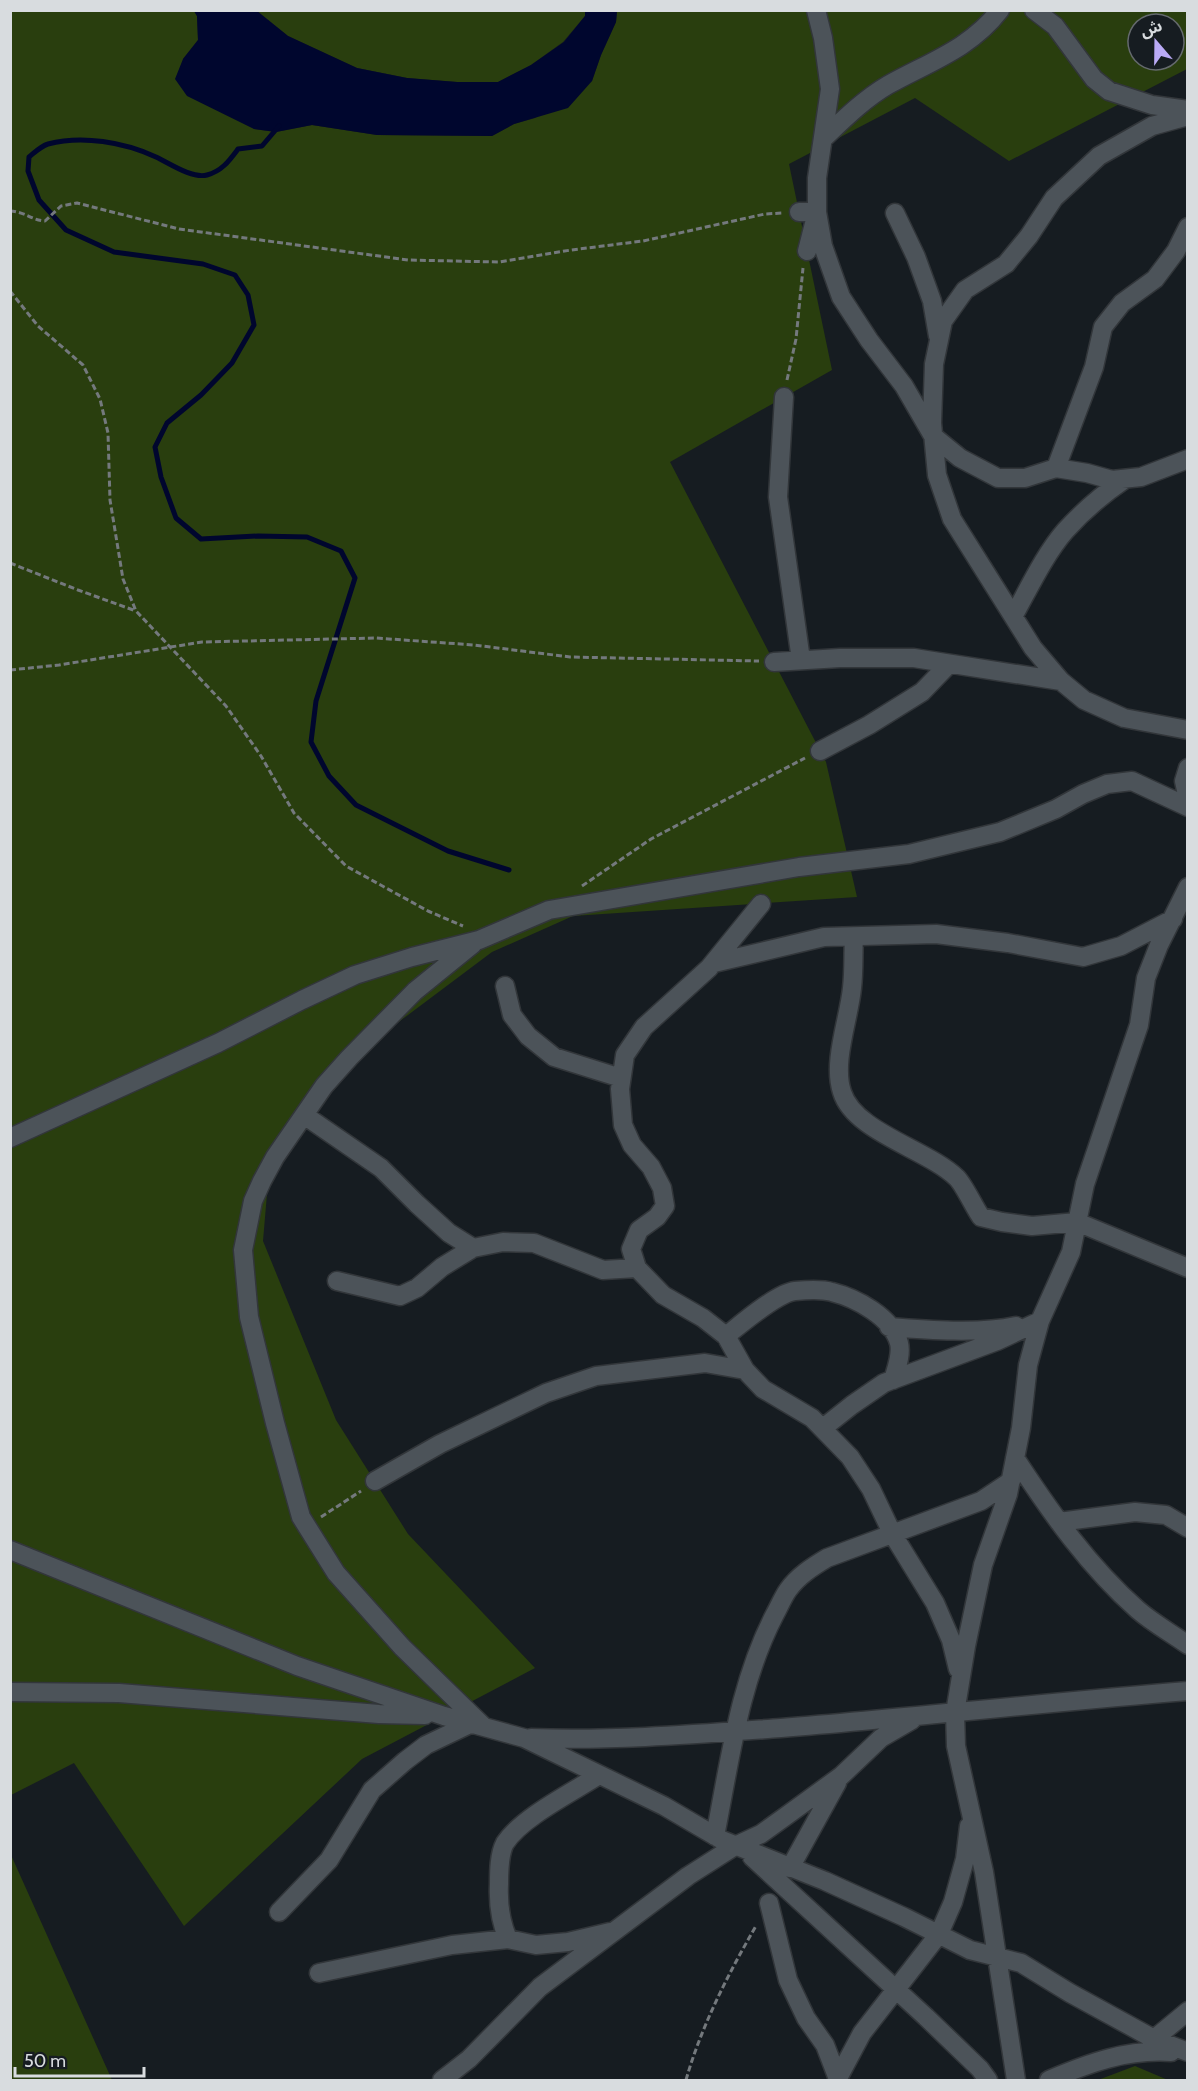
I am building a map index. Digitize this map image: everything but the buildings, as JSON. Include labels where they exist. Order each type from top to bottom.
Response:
[{"type":"street","points":[[807,251],[808,212],[817,178],[830,88],[824,38],[816,10]]},
{"type":"street","points":[[823,139],[845,118],[886,86],[960,48],[1000,10]]},
{"type":"street","points":[[1034,10],[1055,26],[1094,79],[1108,91],[1152,105],[1188,110]]},
{"type":"street","points":[[1188,116],[1152,126],[1099,156],[1054,198],[1029,236],[1006,264],[966,290],[943,321],[934,364],[933,436],[937,475],[952,519],[1033,648],[1061,681],[1084,700],[1124,718],[1188,730]]},
{"type":"street","points":[[808,212],[841,297],[869,340],[904,386],[933,436],[960,458],[998,478],[1025,478],[1056,468],[1088,473],[1112,480],[1141,477],[1188,459]]},
{"type":"street","points":[[895,213],[916,257],[932,302],[939,341]]},
{"type":"street","points":[[1056,468],[1068,442],[1094,367],[1103,327],[1122,303],[1155,279],[1176,251],[1188,227]]},
{"type":"street","points":[[784,397],[778,497],[801,660]]},
{"type":"street","points":[[1014,615],[1064,533],[1098,497],[1125,479]]},
{"type":"street","points":[[774,662],[914,658],[1061,681]]},
{"type":"street","points":[[820,751],[869,725],[922,692],[949,664]]},
{"type":"street","points":[[1188,768],[1184,781],[1188,799]]},
{"type":"street","points":[[10,1138],[218,1043],[354,975],[483,938],[549,910],[799,867],[909,854],[1000,832],[1056,809],[1107,784],[1132,781],[1188,807]]},
{"type":"street","points":[[1016,2080],[984,1872],[956,1746],[955,1713],[983,1565],[1011,1481],[1021,1428],[1028,1365],[1040,1321],[1071,1252],[1085,1184],[1139,1025],[1146,978],[1188,887]]},
{"type":"street","points":[[761,904],[714,963],[644,1027],[625,1055],[620,1089],[623,1125],[632,1145],[651,1167],[662,1188],[665,1206],[657,1216],[639,1230],[632,1249],[637,1268],[663,1295],[703,1318],[726,1336],[745,1370],[763,1389],[812,1418],[850,1457],[871,1489],[892,1533],[935,1603],[951,1640],[960,1680]]},
{"type":"street","points":[[714,963],[824,937],[854,938],[936,934],[1008,943],[1083,957],[1121,946],[1188,912]]},
{"type":"street","points":[[477,1724],[402,1647],[344,1581],[301,1517],[249,1317],[243,1250],[253,1202],[262,1181],[275,1157],[324,1086],[371,1034],[415,991],[483,938]]},
{"type":"street","points":[[854,938],[852,989],[839,1060],[842,1092],[857,1116],[899,1142],[924,1154],[958,1179],[981,1217],[1032,1226],[1077,1222],[1188,1268]]},
{"type":"street","points":[[506,986],[512,1015],[528,1036],[554,1057],[621,1078]]},
{"type":"street","points":[[304,1115],[381,1168],[449,1233],[473,1248]]},
{"type":"street","points":[[337,1281],[400,1296],[417,1288],[442,1267],[473,1248],[502,1242],[534,1243],[603,1270],[637,1268]]},
{"type":"street","points":[[726,1336],[759,1310],[793,1291],[831,1291],[876,1311],[890,1327],[899,1343],[899,1360],[893,1380]]},
{"type":"street","points":[[890,1327],[927,1330],[1002,1330],[1040,1321]]},
{"type":"street","points":[[823,1428],[884,1383],[997,1341],[1040,1321]]},
{"type":"street","points":[[375,1481],[440,1444],[546,1393],[596,1376],[705,1363],[745,1370]]},
{"type":"street","points":[[1015,1458],[1059,1522],[1089,1560],[1139,1610],[1188,1645]]},
{"type":"street","points":[[715,1836],[735,1731],[748,1678],[762,1638],[788,1590],[808,1569],[827,1558],[981,1501],[1011,1481]]},
{"type":"street","points":[[1059,1522],[1136,1512],[1167,1515],[1188,1528]]},
{"type":"street","points":[[10,1550],[297,1666],[444,1716],[524,1738],[664,1806],[715,1836],[739,1847],[904,1917],[970,1950],[1021,1963],[1154,2039],[1188,2053]]},
{"type":"street","points":[[524,1738],[570,1739],[735,1731],[916,1717],[1188,1691]]},
{"type":"street","points":[[10,1692],[119,1692],[379,1714],[444,1716]]},
{"type":"street","points":[[442,2080],[469,2059],[540,1987],[688,1876],[760,1834],[841,1776],[881,1738],[916,1717]]},
{"type":"street","points":[[279,1912],[329,1860],[372,1790],[426,1745],[477,1724]]},
{"type":"street","points":[[508,1939],[501,1923],[498,1889],[504,1844],[522,1824],[600,1775]]},
{"type":"street","points":[[790,1868],[841,1776]]},
{"type":"street","points":[[838,2080],[862,2033],[939,1934],[953,1902],[965,1859],[970,1812]]},
{"type":"street","points":[[739,1847],[781,1882],[980,2069],[988,2080]]},
{"type":"street","points":[[769,1903],[788,1980],[806,2018],[825,2045],[838,2080]]},
{"type":"street","points":[[319,1973],[452,1945],[508,1939],[536,1945],[568,1942],[618,1930]]},
{"type":"street","points":[[1154,2039],[1188,2012]]},
{"type":"street","points":[[1049,2080],[1116,2056],[1150,2050],[1188,2053]]},
{"type":"path","points":[[10,211],[24,212],[35,220],[45,221],[61,206],[77,202],[179,229],[408,260],[499,262],[643,241],[765,214],[808,212]]},
{"type":"path","points":[[784,397],[796,339],[800,285],[807,251]]},
{"type":"path","points":[[10,291],[38,327],[83,365],[100,399],[108,433],[110,500],[121,569],[136,611],[226,706],[261,756],[294,813],[346,866],[483,938]]},
{"type":"path","points":[[10,563],[136,611]]},
{"type":"path","points":[[10,670],[59,666],[202,642],[376,638],[474,645],[570,657],[774,662]]},
{"type":"path","points":[[577,889],[651,839],[820,751]]},
{"type":"path","points":[[307,1526],[375,1481]]},
{"type":"path","points":[[686,2080],[716,2003],[769,1903]]},
{"type":"green space","points":[[11,11],[194,11],[197,16],[198,40],[183,59],[254,129],[276,132],[312,125],[377,135],[492,136],[514,124],[535,118],[592,81],[616,22],[617,11],[1187,11],[1187,69],[1186,12],[1126,12],[1126,72],[1181,72],[1009,161],[915,98],[789,164],[832,370],[670,462],[826,762],[857,897],[573,916],[492,952],[360,1051],[268,1182],[263,1241],[336,1420],[408,1534],[535,1668],[362,1759],[184,1926],[74,1763],[11,1795]]},
{"type":"green space","points":[[257,11],[585,11],[585,16],[563,42],[531,65],[498,82],[457,82],[407,78],[357,68],[288,36]]},
{"type":"green space","points":[[11,1855],[112,2080],[11,2080]]},
{"type":"green space","points":[[1135,2066],[1168,2080],[1098,2080]]},
{"type":"water","points":[[194,11],[257,11],[288,36],[357,68],[407,78],[457,82],[498,82],[531,65],[564,42],[585,16],[585,11],[617,11],[616,22],[592,81],[568,108],[514,124],[492,136],[377,135],[312,125],[276,132],[254,129],[187,96],[175,79],[183,59],[198,40],[197,16]]},
{"type":"waterway","points":[[279,126],[262,146],[238,149],[221,168],[207,175],[188,173],[130,147],[89,140],[61,141],[45,145],[29,157],[28,171],[39,200],[66,230],[114,252],[203,264],[235,275],[248,295],[254,325],[232,363],[201,395],[167,423],[155,447],[161,477],[176,518],[201,539],[258,536],[307,537],[341,551],[355,578],[316,701],[311,742],[329,776],[356,805],[448,851],[509,870]]}]
